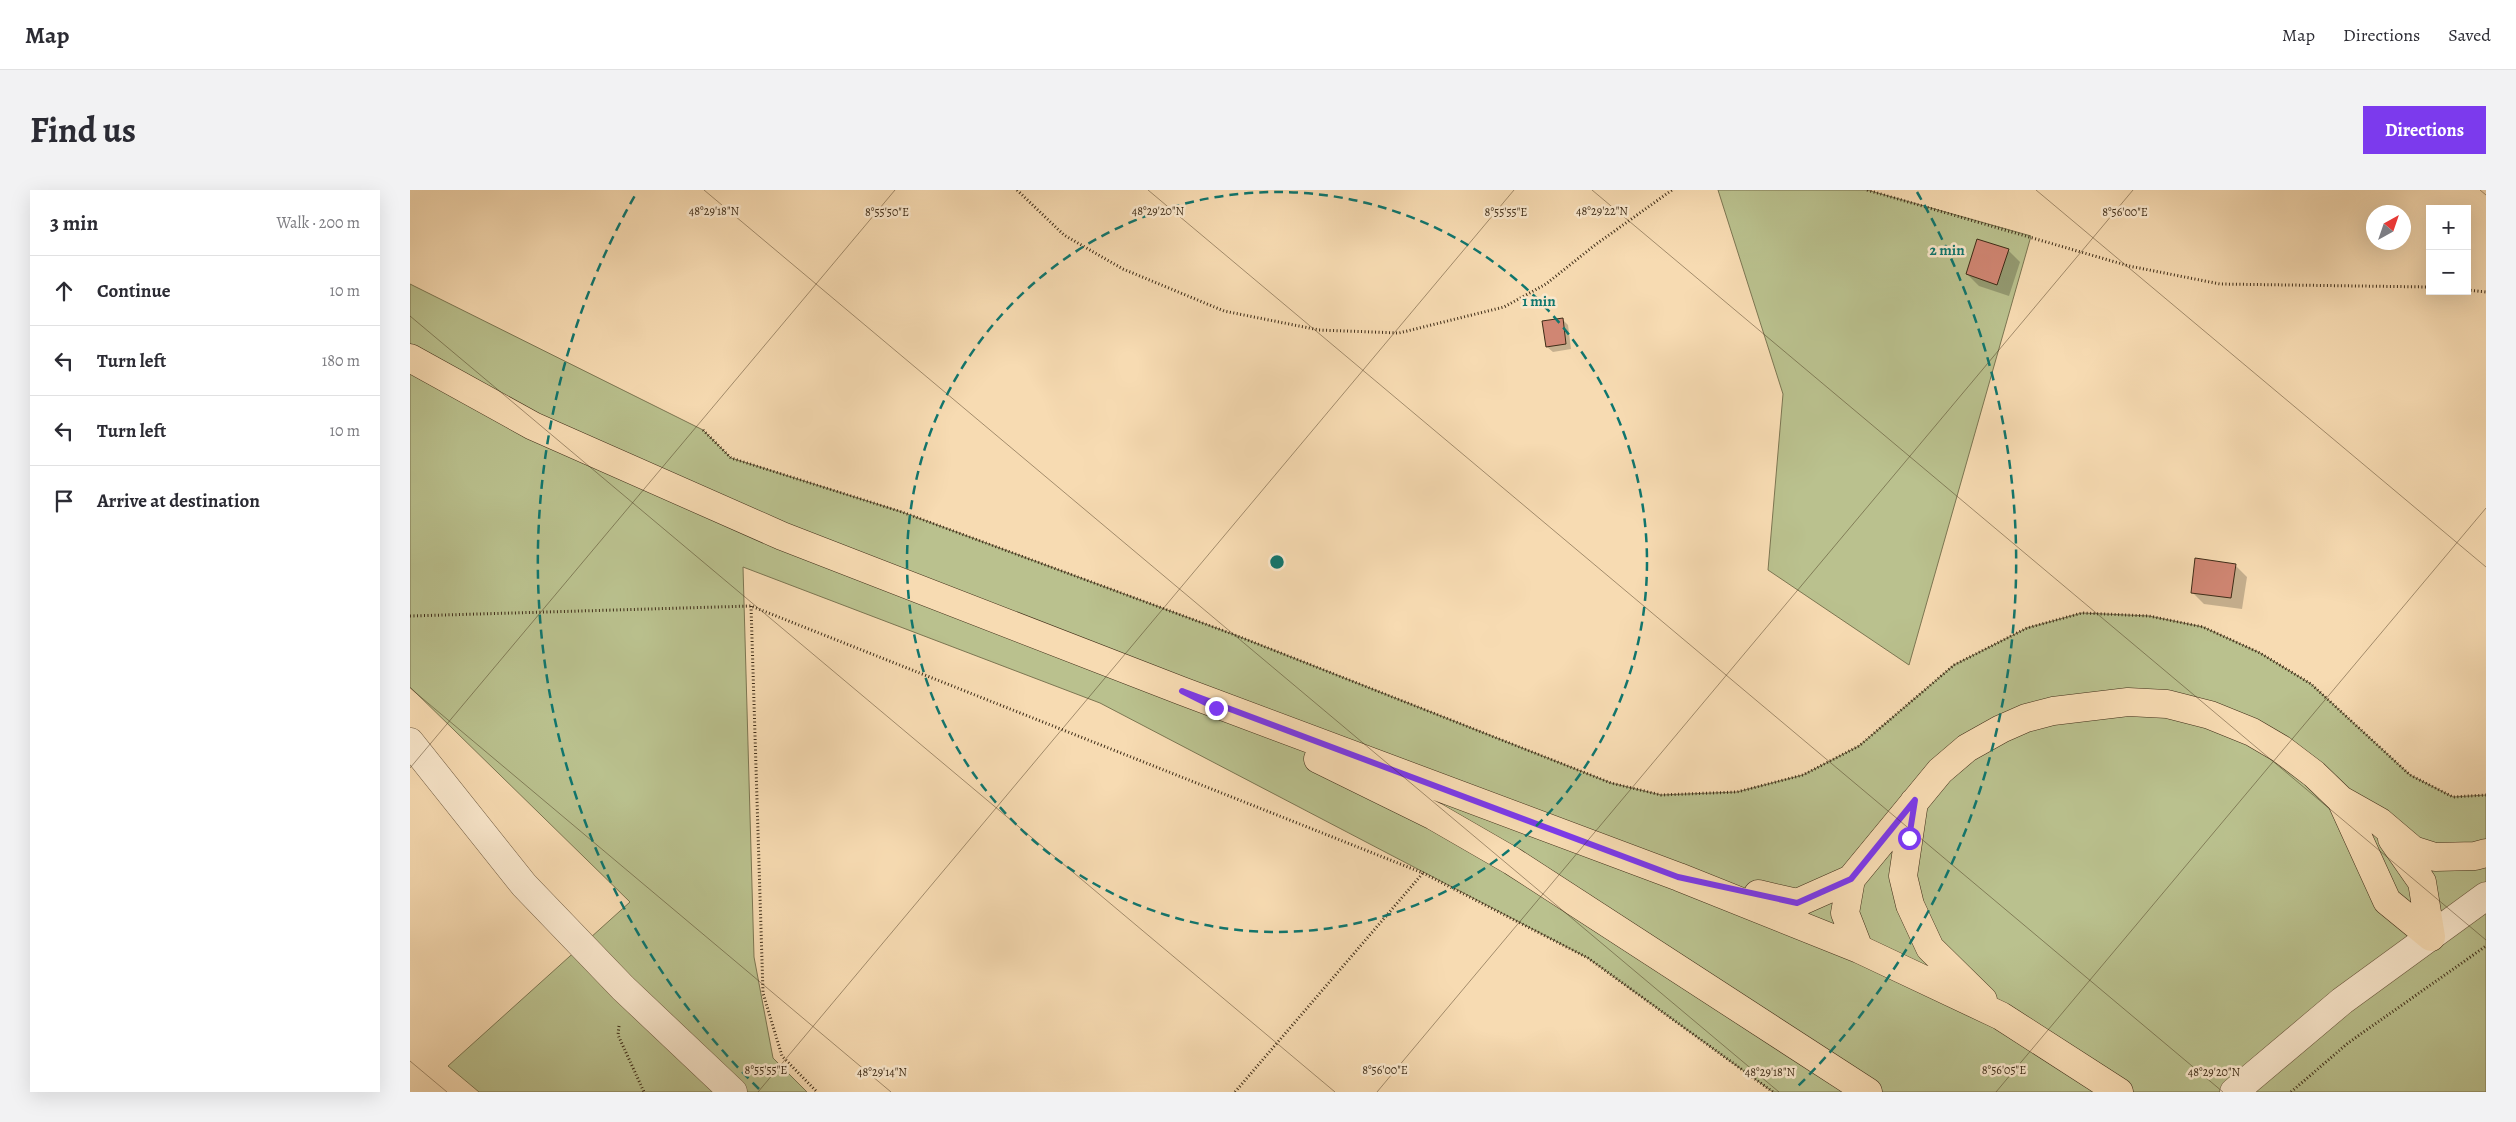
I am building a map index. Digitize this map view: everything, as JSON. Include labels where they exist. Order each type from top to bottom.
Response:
[{"type":"main road","points":[[410,358],[533,426],[782,536],[1182,691],[1678,877],[1859,949],[2001,1016],[2119,1092]]},
{"type":"main road","points":[[1182,691],[1434,816],[1512,861],[1868,1092]]},
{"type":"main road","points":[[1678,877],[1797,903],[1851,879],[1915,800],[1946,765],[1967,748],[2001,729],[2026,718],[2053,711],[2128,702],[2167,704],[2210,715],[2252,732],[2281,749],[2314,774],[2341,800],[2380,822],[2413,850],[2435,857],[2486,854]]},
{"type":"main road","points":[[1915,800],[1903,876],[1910,905],[1930,948],[2001,1016]]},
{"type":"main road","points":[[2341,800],[2387,901],[2431,937]]},
{"type":"main road","points":[[2380,822],[2422,882],[2431,937]]},
{"type":"main road","points":[[1851,879],[1845,913],[1859,949]]},
{"type":"street","points":[[410,742],[524,885],[623,988],[733,1092]]},
{"type":"street","points":[[2234,1092],[2342,1000],[2486,896]]},
{"type":"path","points":[[1017,190],[1064,235],[1122,269],[1224,311],[1319,330],[1399,333],[1504,307],[1546,284],[1595,245],[1672,190]]},
{"type":"path","points":[[1867,190],[2129,266],[2220,284],[2426,287]]},
{"type":"path","points":[[2471,290],[2486,292]]},
{"type":"path","points":[[703,430],[731,458],[902,512],[1235,635],[1611,783],[1661,795],[1737,792],[1803,775],[1859,746],[1954,664],[2027,628],[2082,613],[2149,616],[2203,627],[2260,653],[2311,684],[2410,775],[2453,797],[2486,795]]},
{"type":"path","points":[[751,606],[763,993],[782,1056],[817,1092]]},
{"type":"path","points":[[410,616],[751,606],[1423,874],[1588,958],[1773,1092]]},
{"type":"path","points":[[1235,1092],[1423,874]]},
{"type":"path","points":[[2291,1092],[2348,1043],[2486,946]]},
{"type":"path","points":[[623,988],[618,1036],[644,1092]]},
{"type":"green space","points":[[1718,190],[1867,190],[2031,236],[1909,665],[1768,570],[1783,394]]},
{"type":"green space","points":[[410,284],[703,430],[731,458],[902,512],[1235,635],[1611,783],[1661,795],[1737,792],[1803,775],[1859,746],[1954,665],[2027,628],[2082,613],[2149,616],[2203,627],[2260,653],[2311,684],[2410,775],[2453,797],[2486,795],[2486,1092],[1773,1092],[1588,958],[1100,703],[743,567],[754,957],[773,1058],[807,1092],[479,1092],[448,1066],[630,902],[410,687]]},
{"type":"building","points":[[1977,239],[2009,249],[1997,285],[1966,274]]},
{"type":"building","points":[[1563,318],[1566,344],[1546,347],[1542,321]]},
{"type":"building","points":[[2195,558],[2236,564],[2231,598],[2191,593]]},
{"type":"route","points":[[1216,708],[1182,691],[1678,877],[1797,903],[1851,879],[1915,800],[1909,838]]}]
